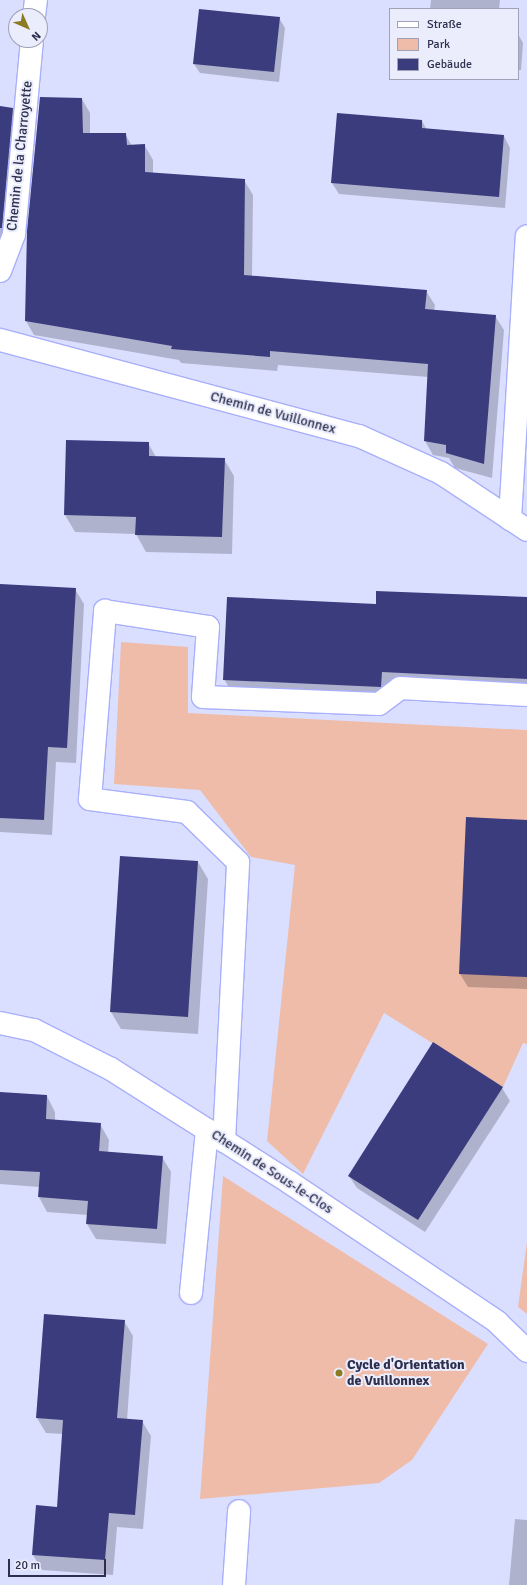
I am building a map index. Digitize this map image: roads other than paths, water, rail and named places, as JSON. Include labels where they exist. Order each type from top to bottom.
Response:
[{"type":"street","name":"Chemin de la Charroyette","points":[[0,271],[14,234],[31,48]]},
{"type":"street","points":[[518,524],[527,237]]},
{"type":"street","name":"Chemin de Vuillonnex","points":[[0,340],[359,436],[441,473],[518,524]]},
{"type":"street","points":[[191,1293],[215,1136],[238,862],[186,812],[90,799],[105,611],[208,627],[203,697],[379,704],[400,688],[527,695]]},
{"type":"street","name":"Chemin de Sous-le-Clos","points":[[0,1023],[34,1030],[112,1069],[497,1322],[527,1351]]},
{"type":"street","points":[[234,1585],[239,1511]]},
{"type":"place","name":"Cycle d'Orientation de Vuillonnex","points":[[339,1373]]}]
